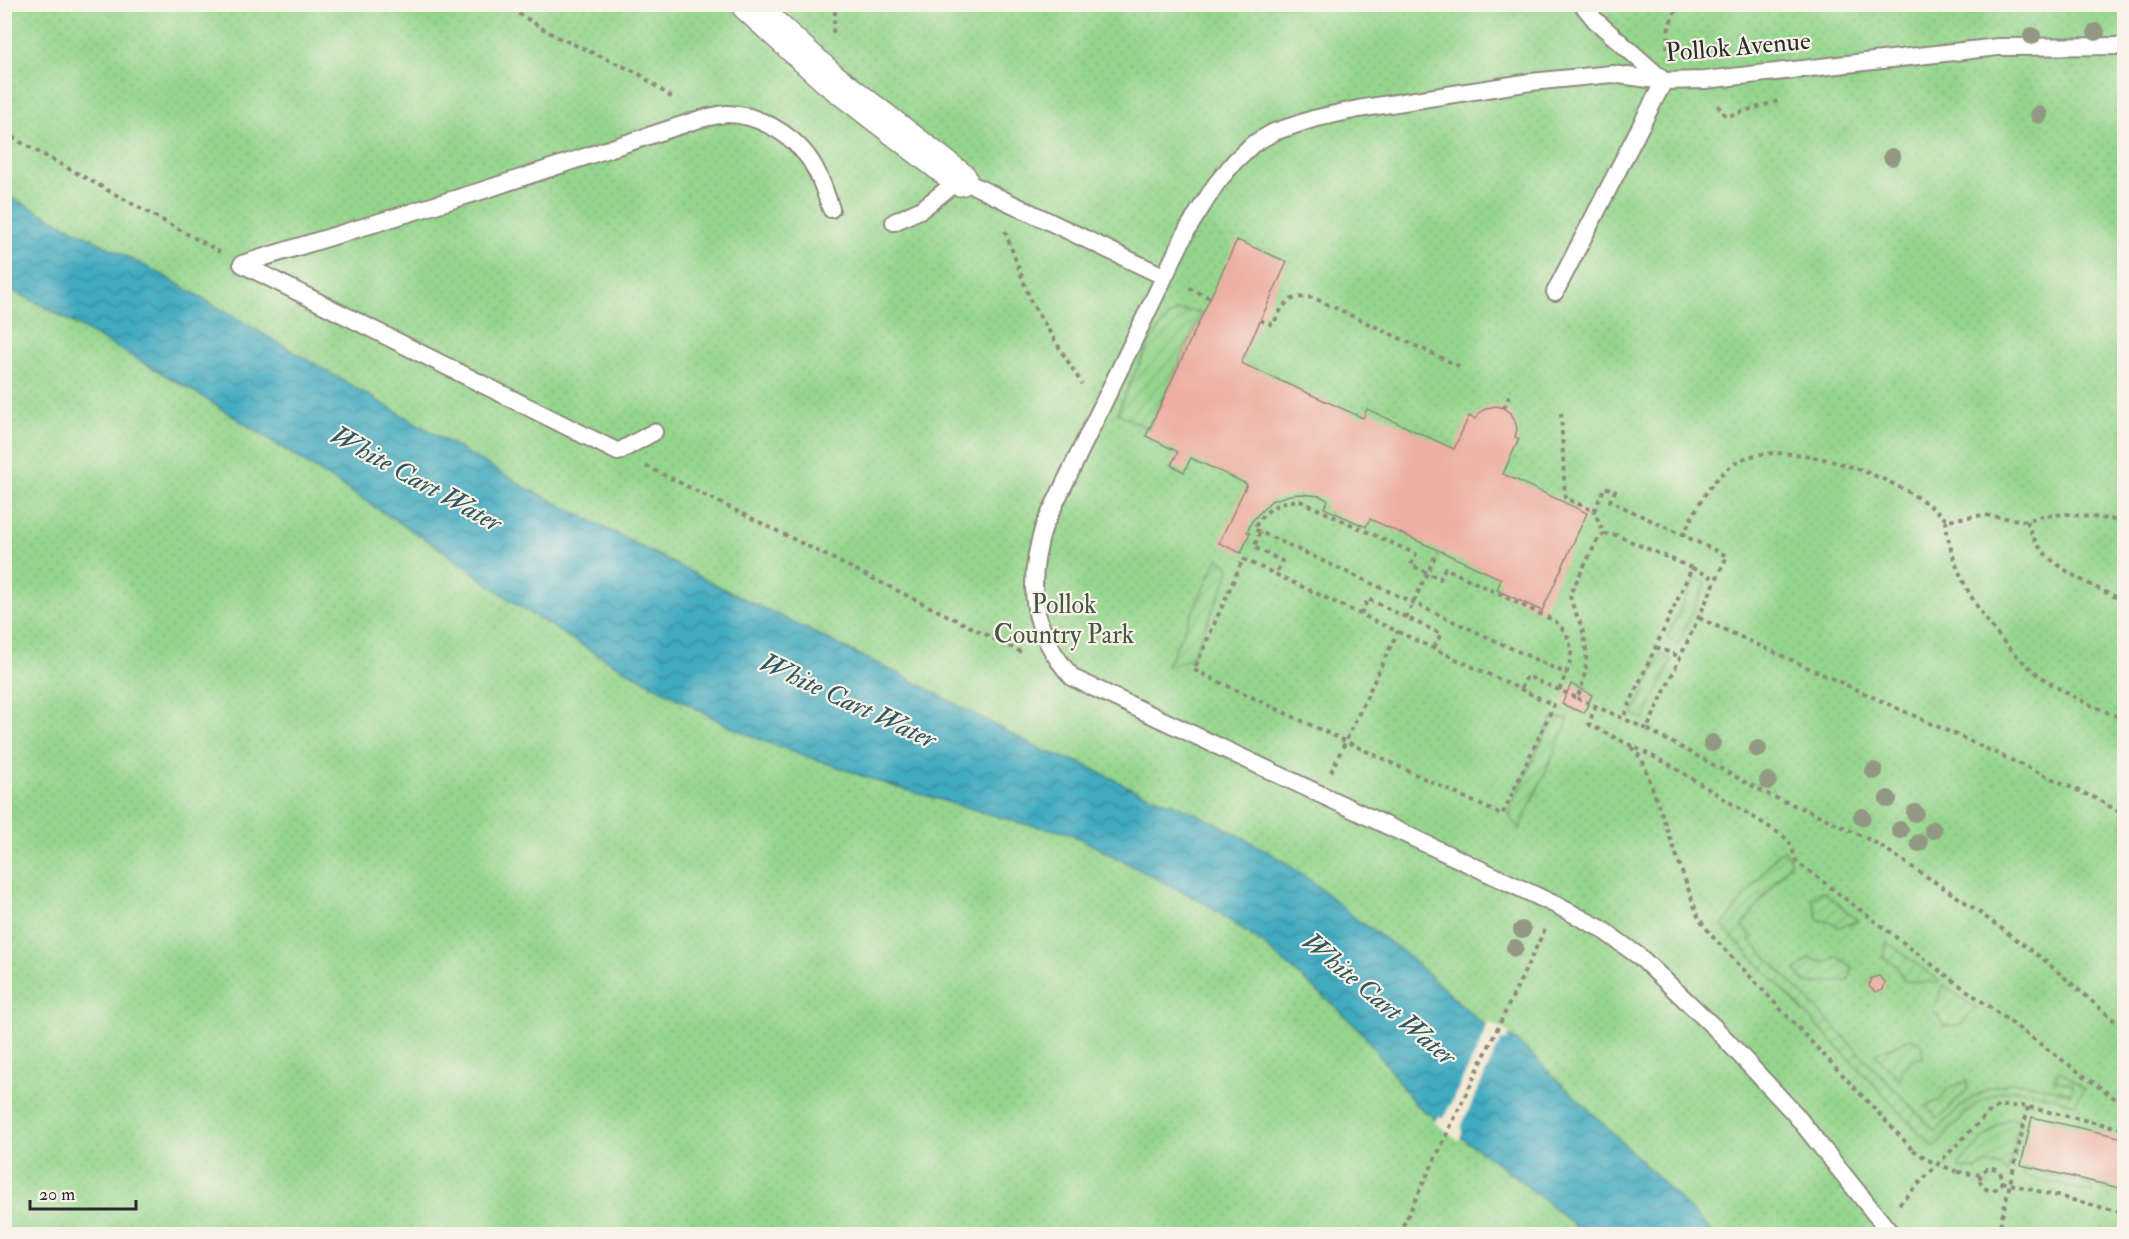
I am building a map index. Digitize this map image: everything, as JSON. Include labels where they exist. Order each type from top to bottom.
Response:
[{"type":"street","points":[[748,4],[829,78],[960,179]]},
{"type":"lane","points":[[1555,292],[1665,81],[1595,20],[1582,4]]},
{"type":"lane","name":"Pollok Avenue","points":[[1072,678],[1056,660],[1040,626],[1035,597],[1034,571],[1044,526],[1187,230],[1216,184],[1253,144],[1274,132],[1294,125],[1358,109],[1531,82],[1612,74],[1665,81],[1705,80],[1998,47],[2124,46]]},
{"type":"lane","points":[[242,264],[481,191],[700,119],[726,114],[753,117],[796,143],[809,158],[831,208]]},
{"type":"lane","points":[[894,222],[922,209],[960,179],[1163,276]]},
{"type":"lane","points":[[242,264],[618,452],[654,432]]},
{"type":"lane","points":[[1072,678],[1556,905],[1600,928],[1640,957],[1715,1028],[1795,1114],[1892,1234]]},
{"type":"path","points":[[503,4],[555,36],[638,73],[700,119]]},
{"type":"path","points":[[1665,81],[1669,26],[1679,4]]},
{"type":"path","points":[[4,133],[242,264]]},
{"type":"path","points":[[997,198],[1004,229],[1031,302],[1100,409]]},
{"type":"path","points":[[1260,320],[1273,326],[1285,304],[1293,298],[1314,298],[1463,368]]},
{"type":"path","points":[[1504,408],[1511,391]]},
{"type":"path","points":[[1561,413],[1565,498],[1594,511],[1604,534]]},
{"type":"path","points":[[618,452],[1072,678]]},
{"type":"path","points":[[1683,536],[1696,507],[1714,483],[1733,465],[1747,458],[1770,452],[1810,456],[1852,468],[1896,486],[1926,502],[1946,520],[1947,539],[1966,587],[1990,623],[2015,653],[2049,682],[2094,707],[2124,719]]},
{"type":"path","points":[[1594,511],[1605,487],[1615,491],[1610,501],[1727,556],[1647,729]]},
{"type":"path","points":[[1559,690],[1567,674],[1570,664],[1571,647],[1564,629],[1556,621],[1445,568],[1440,579],[1427,573],[1411,565],[1416,554],[1300,501],[1291,500],[1269,510],[1254,529],[1567,674]]},
{"type":"path","points":[[1946,520],[1984,515],[2027,521],[2042,516],[2066,514],[2124,521]]},
{"type":"path","points":[[2027,521],[2037,543],[2053,561],[2088,583],[2124,601]]},
{"type":"path","points":[[1260,532],[1254,548],[1282,561],[1276,574]]},
{"type":"path","points":[[1577,698],[1585,677],[1587,651],[1570,594],[1599,537],[1604,534],[1616,535],[1716,579]]},
{"type":"path","points":[[1406,618],[1437,552]]},
{"type":"path","points":[[1243,559],[1276,574],[1554,705],[1502,815],[1194,670],[1243,559]]},
{"type":"path","points":[[1623,718],[1692,568]]},
{"type":"path","points":[[1361,614],[1368,599],[1442,634],[1434,648]]},
{"type":"path","points":[[1699,618],[2099,800],[2124,815]]},
{"type":"path","points":[[1333,768],[1398,631]]},
{"type":"path","points":[[1656,647],[1680,657]]},
{"type":"path","points":[[1521,689],[1527,676],[1647,729],[1770,796],[1814,813],[1876,843],[1965,902],[2043,959],[2124,1029]]},
{"type":"path","points":[[1596,706],[1590,725],[1701,783],[1782,835],[1790,841],[1797,862],[1947,976],[2124,1105]]},
{"type":"path","points":[[1628,744],[1642,759],[1699,919],[1714,938],[1913,1150],[1932,1162],[1958,1172],[1981,1175]]},
{"type":"path","points":[[1399,1234],[1556,905]]},
{"type":"path","points":[[1881,1221],[1988,1113],[1999,1106],[2012,1104],[2124,1129]]},
{"type":"path","points":[[1998,1234],[2028,1107]]},
{"type":"path","points":[[1995,1168],[2001,1172],[2002,1182],[1997,1188],[1986,1188],[1981,1182],[1981,1175],[1985,1169],[1995,1168]]},
{"type":"path","points":[[2002,1182],[2124,1213]]},
{"type":"green space","name":"Pollok Country Park","points":[[5,5],[2124,5],[2124,1234],[5,1234]]},
{"type":"green space","points":[[1177,311],[1194,311],[1202,314],[1149,429],[1117,413],[1150,342],[1168,318]]},
{"type":"green space","points":[[1218,558],[1227,564],[1230,571],[1191,659],[1167,666]]},
{"type":"green space","points":[[1695,578],[1706,583],[1678,644],[1667,638]]},
{"type":"green space","points":[[1661,654],[1672,659],[1644,720],[1633,715]]},
{"type":"green space","points":[[1552,719],[1569,719],[1519,830],[1509,811]]},
{"type":"green space","points":[[1784,851],[1789,856],[1790,863],[1742,926],[1753,937],[1750,940],[1935,1131],[1959,1108],[1977,1095],[2002,1084],[2027,1084],[2070,1093],[2073,1084],[2053,1080],[2059,1070],[2084,1088],[2075,1104],[2030,1092],[2002,1091],[1991,1095],[1970,1110],[1934,1148],[1722,926],[1778,853]]},
{"type":"green space","points":[[1822,891],[1859,921],[1838,927],[1829,921],[1818,920],[1812,898]]},
{"type":"green space","points":[[1887,942],[1938,980],[1938,983],[1904,981],[1897,966],[1883,957]]},
{"type":"green space","points":[[1837,956],[1853,968],[1848,981],[1807,984],[1796,971],[1810,958],[1824,962]]},
{"type":"green space","points":[[1943,985],[1977,1009],[1969,1013],[1962,1025],[1943,1026],[1941,1019],[1933,1011]]},
{"type":"green space","points":[[1911,1038],[1922,1045],[1923,1057],[1907,1065],[1900,1080],[1875,1054]]},
{"type":"green space","points":[[1967,1081],[1968,1089],[1938,1119],[1926,1106],[1940,1100],[1948,1088]]},
{"type":"green space","points":[[2011,1118],[2020,1121],[2007,1174],[2002,1168],[1993,1164],[1982,1165],[1977,1170],[1959,1168],[1960,1163],[1996,1126]]},
{"type":"green space","points":[[2025,1168],[2090,1185],[2093,1193],[2023,1176]]},
{"type":"water","name":"White Cart Water","points":[[4,194],[159,273],[529,489],[714,584],[905,677],[1042,750],[1083,764],[1135,790],[1179,806],[1222,826],[1279,858],[1314,883],[1359,921],[1402,951],[1482,1023],[1515,1039],[1714,1234],[1582,1234],[1512,1174],[1415,1104],[1364,1035],[1338,1009],[1263,944],[1206,904],[1069,833],[1020,823],[889,785],[766,742],[728,726],[593,652],[520,607],[442,550],[195,392],[49,309],[5,287]]},
{"type":"pier","points":[[1488,1022],[1510,1033],[1507,1040],[1501,1040],[1461,1127],[1462,1134],[1459,1140],[1435,1123],[1438,1116],[1444,1117],[1485,1034]]},
{"type":"building","points":[[1237,240],[1287,262],[1241,363],[1363,418],[1367,409],[1454,449],[1469,416],[1475,419],[1480,412],[1496,406],[1511,413],[1517,429],[1515,437],[1519,439],[1503,474],[1587,513],[1542,611],[1497,590],[1501,579],[1370,519],[1366,527],[1324,508],[1328,500],[1320,496],[1290,495],[1271,501],[1252,521],[1247,532],[1250,533],[1241,553],[1219,543],[1247,484],[1191,458],[1184,472],[1171,465],[1178,452],[1146,436]]},
{"type":"building","points":[[1571,684],[1592,695],[1584,713],[1562,704]]},
{"type":"building","points":[[1879,976],[1885,982],[1883,990],[1875,992],[1869,986],[1871,978]]},
{"type":"building","points":[[2032,1117],[2124,1138],[2124,1189],[2021,1165]]}]
